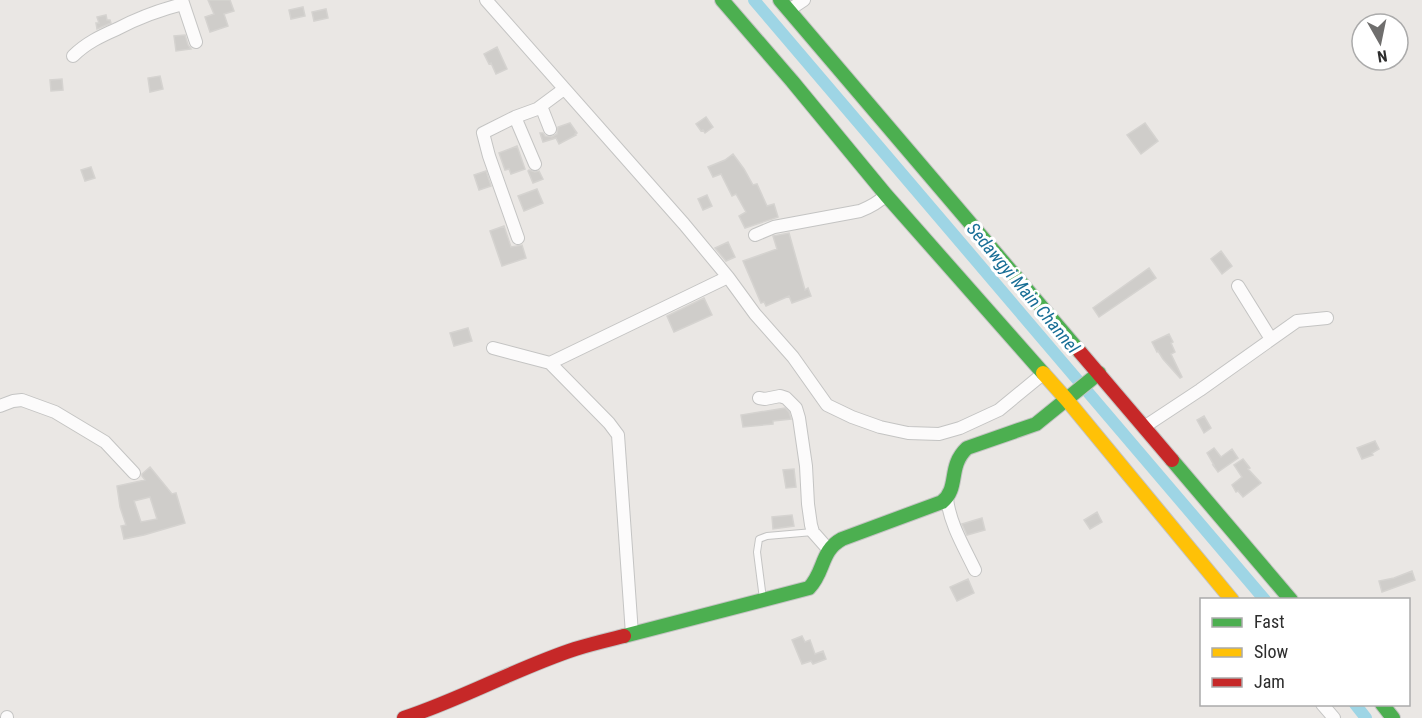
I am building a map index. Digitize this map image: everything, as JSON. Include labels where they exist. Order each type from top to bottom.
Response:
[{"type":"street","points":[[486,0],[684,224],[755,314],[793,357],[827,405],[880,427],[908,433],[939,434],[960,428],[999,410],[1044,373]]},
{"type":"street","points":[[722,0],[886,195],[1044,373],[1069,398],[1230,598]]},
{"type":"street","points":[[804,0],[784,5],[1289,598]]},
{"type":"street","points":[[73,56],[88,43],[136,19],[182,2],[196,42]]},
{"type":"street","points":[[518,238],[483,133],[541,106],[564,89]]},
{"type":"street","points":[[541,106],[550,129]]},
{"type":"street","points":[[515,117],[535,164]]},
{"type":"street","points":[[754,235],[774,227],[860,211],[878,203],[886,195]]},
{"type":"street","points":[[550,363],[728,277]]},
{"type":"street","points":[[1238,286],[1271,339]]},
{"type":"street","points":[[1144,427],[1297,321],[1327,318]]},
{"type":"street","points":[[494,348],[550,363],[618,435],[632,634]]},
{"type":"street","points":[[404,718],[575,650],[811,587],[817,580],[828,549],[842,539],[947,499],[950,494],[954,464],[961,452],[1036,424],[1097,375]]},
{"type":"street","points":[[759,398],[780,396],[786,398],[796,408],[806,466],[811,525],[813,532],[828,549]]},
{"type":"street","points":[[0,406],[22,400],[55,412],[105,442],[134,473]]},
{"type":"street","points":[[947,499],[952,522],[975,570]]},
{"type":"street","points":[[1323,706],[1334,718]]},
{"type":"street","points":[[1383,706],[1393,718]]},
{"type":"lane","points":[[764,600],[757,552],[759,539],[767,536],[813,532]]},
{"type":"building","points":[[208,0],[230,0],[234,11],[224,14],[228,26],[210,32],[205,17],[214,14]]},
{"type":"building","points":[[303,7],[305,16],[291,19],[289,10]]},
{"type":"building","points":[[326,9],[328,18],[314,21],[312,12]]},
{"type":"building","points":[[106,15],[107,20],[111,23],[97,29],[96,23],[99,23],[97,17]]},
{"type":"building","points":[[185,35],[191,49],[176,51],[174,36]]},
{"type":"building","points":[[497,47],[507,69],[496,74],[484,54]]},
{"type":"building","points":[[160,76],[163,89],[150,92],[148,78]]},
{"type":"building","points":[[62,79],[63,90],[51,91],[50,80]]},
{"type":"building","points":[[706,117],[713,127],[705,133],[696,124]]},
{"type":"building","points":[[570,123],[576,135],[559,144],[556,138],[543,142],[540,133],[552,137],[557,134],[558,127]]},
{"type":"building","points":[[1145,123],[1158,141],[1141,154],[1127,135]]},
{"type":"building","points":[[517,146],[525,169],[511,174],[509,169],[505,170],[499,153]]},
{"type":"building","points":[[733,154],[753,185],[757,184],[767,206],[774,204],[778,217],[745,228],[739,216],[746,212],[736,194],[732,196],[721,174],[713,177],[708,167]]},
{"type":"building","points":[[91,167],[95,178],[85,181],[81,170]]},
{"type":"building","points":[[529,170],[539,171],[543,179],[533,183]]},
{"type":"building","points":[[486,171],[491,186],[479,190],[474,175]]},
{"type":"building","points":[[537,189],[543,203],[524,211],[518,196]]},
{"type":"building","points":[[707,195],[712,206],[703,210],[698,199]]},
{"type":"building","points":[[504,226],[511,247],[522,245],[526,258],[502,266],[490,231]]},
{"type":"building","points":[[789,233],[805,290],[808,288],[811,296],[792,303],[789,296],[766,306],[764,302],[761,303],[743,261],[777,249],[773,236]]},
{"type":"building","points":[[728,242],[735,257],[726,261],[715,248]]},
{"type":"building","points":[[1221,251],[1232,266],[1222,274],[1211,259]]},
{"type":"building","points":[[1149,268],[1156,278],[1099,317],[1093,308]]},
{"type":"building","points":[[704,298],[712,315],[674,332],[667,316]]},
{"type":"building","points":[[468,328],[472,341],[454,346],[450,333]]},
{"type":"building","points":[[1169,334],[1175,352],[1171,354],[1182,377],[1180,378],[1157,352],[1152,342]]},
{"type":"building","points":[[785,408],[791,419],[773,421],[773,424],[743,427],[741,415]]},
{"type":"building","points":[[1204,416],[1211,428],[1204,433],[1197,420]]},
{"type":"building","points":[[1375,441],[1379,449],[1372,453],[1373,455],[1362,459],[1357,448]]},
{"type":"building","points":[[1214,448],[1221,457],[1232,449],[1238,458],[1218,472],[1207,453]]},
{"type":"building","points":[[1243,459],[1250,468],[1248,469],[1261,483],[1243,497],[1232,485],[1242,477],[1234,465]]},
{"type":"building","points":[[150,467],[172,494],[176,493],[185,523],[124,539],[121,526],[126,525],[117,486],[145,480],[142,474]],"holes":[[[150,497],[157,519],[141,522],[134,501]]]},
{"type":"building","points":[[794,469],[796,487],[786,488],[783,470]]},
{"type":"building","points":[[1097,512],[1102,522],[1090,529],[1084,520]]},
{"type":"building","points":[[792,515],[794,526],[773,529],[772,517]]},
{"type":"building","points":[[982,518],[985,530],[967,535],[962,524]]},
{"type":"building","points":[[1412,571],[1415,580],[1382,592],[1379,581]]},
{"type":"building","points":[[968,579],[974,593],[957,601],[950,587]]},
{"type":"building","points":[[802,636],[805,642],[810,640],[815,654],[823,651],[826,659],[813,664],[811,661],[802,664],[792,640]]},
{"type":"waterway","name":"Sedawgyi Main Channel","points":[[754,0],[1263,598]]},
{"type":"waterway","name":"Sedawgyi Main Channel","points":[[1357,706],[1366,718]]},
{"type":"traffic: fast","points":[[722,0],[886,195],[1043,373]]},
{"type":"traffic: fast","points":[[780,0],[1080,352]]},
{"type":"traffic: fast","points":[[624,636],[809,588],[835,544],[842,539],[942,502],[951,490],[957,462],[967,448],[1036,424],[1099,373]]},
{"type":"traffic: fast","points":[[1172,460],[1289,598]]},
{"type":"traffic: fast","points":[[1384,706],[1393,718]]},
{"type":"traffic: slow","points":[[1043,373],[1230,598]]},
{"type":"traffic: jam","points":[[1080,352],[1172,460]]},
{"type":"traffic: jam","points":[[404,718],[553,657],[624,636]]}]
